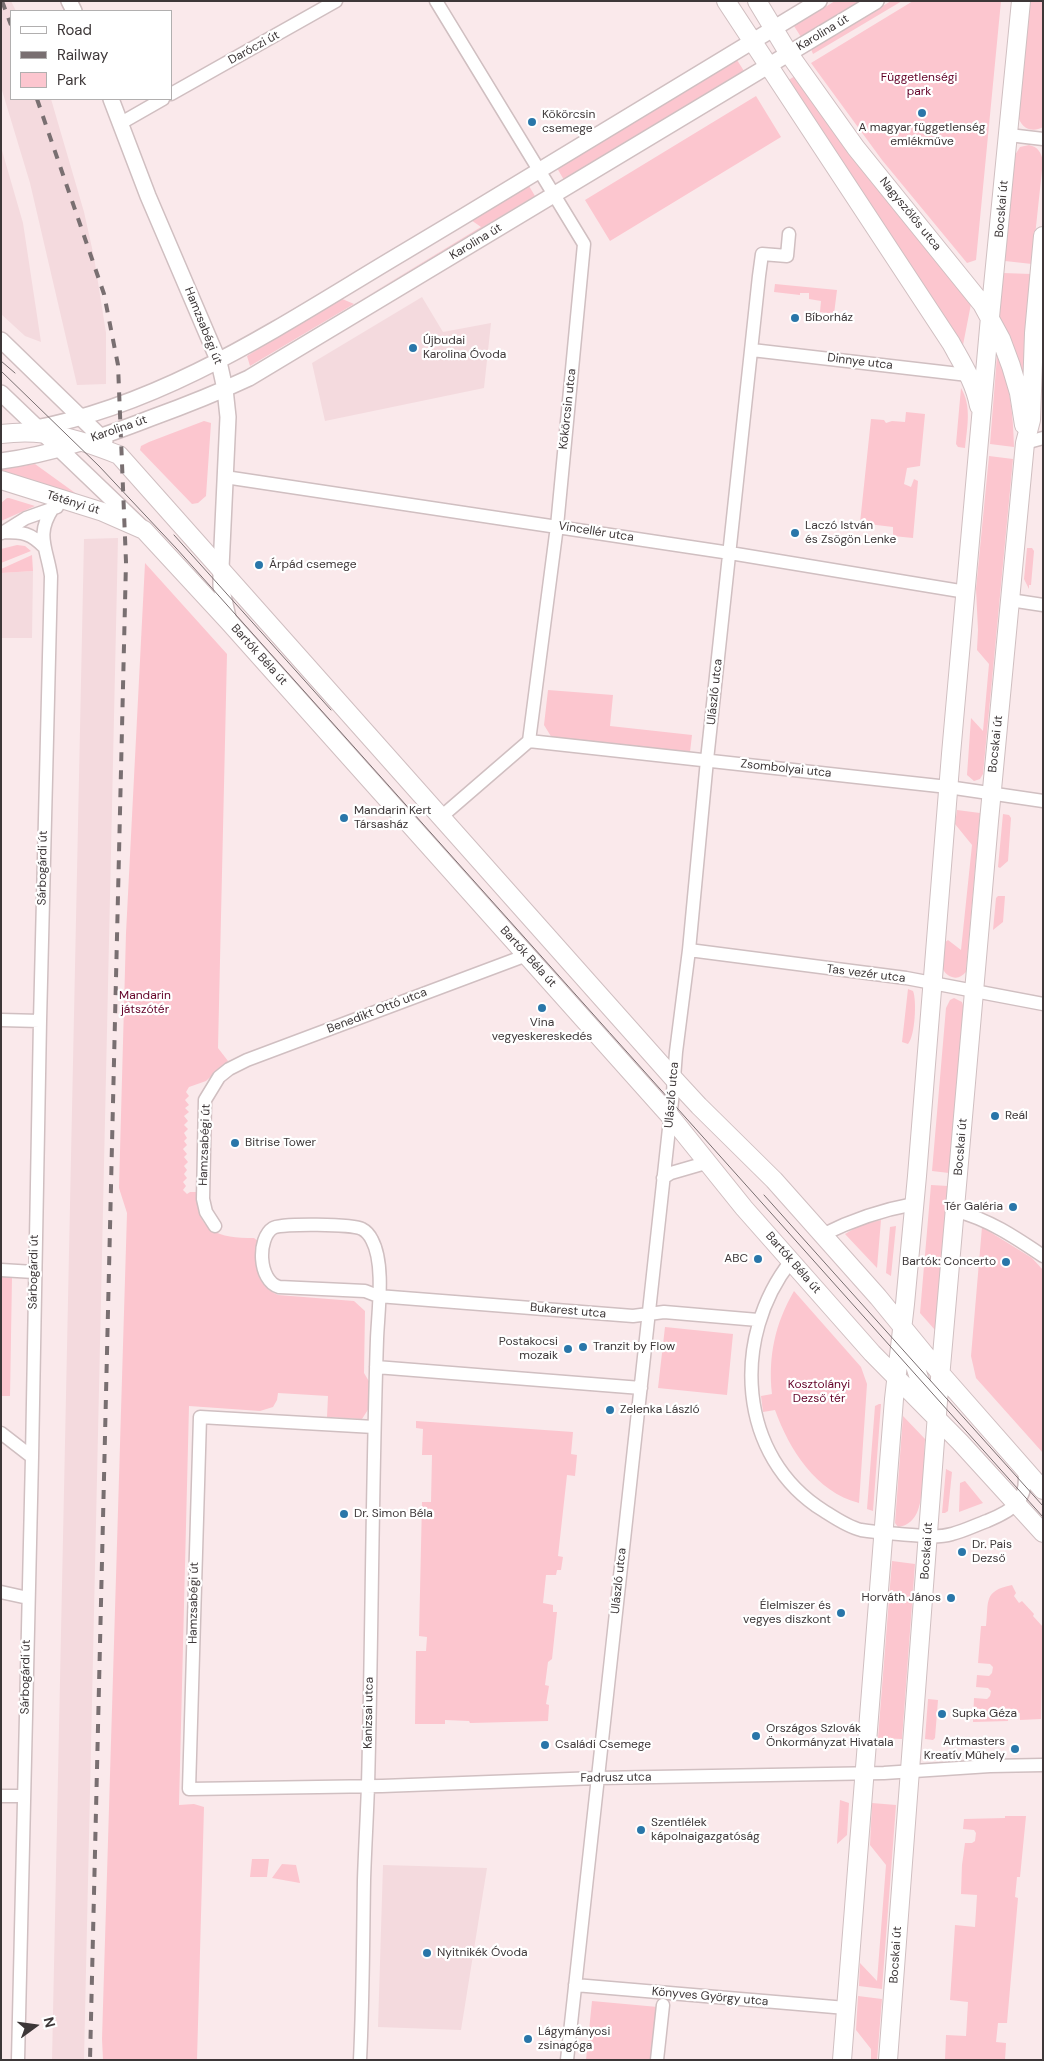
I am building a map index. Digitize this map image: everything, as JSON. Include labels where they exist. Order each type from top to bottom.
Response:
[{"type":"main road","points":[[726,1],[768,67]]},
{"type":"main road","name":"Nagyszőlős utca","points":[[757,1],[789,54],[856,148],[974,293],[990,317],[1011,366],[1023,416],[1025,444]]},
{"type":"main road","name":"Bocskai út","points":[[842,2060],[896,1378],[903,1327],[981,416],[1021,1]]},
{"type":"main road","name":"Bocskai út","points":[[768,67],[954,348],[977,394],[981,416]]},
{"type":"main road","name":"Bocskai út","points":[[888,2060],[937,1417],[991,792],[1025,444],[1032,420],[1034,333],[1043,236]]},
{"type":"main road","points":[[7,433],[45,429],[70,436],[92,439],[119,455],[699,1106],[774,1180],[1043,1490]]},
{"type":"main road","name":"Tétényi út","points":[[1,480],[103,512],[144,530]]},
{"type":"main road","name":"Bartók Béla út","points":[[144,530],[229,622],[670,1116],[709,1162],[744,1208],[872,1353],[937,1417],[1043,1533]]},
{"type":"main road","points":[[903,1327],[919,1378],[937,1417]]},
{"type":"street","name":"Daróczi út","points":[[172,93],[336,1]]},
{"type":"street","name":"Kökörcsin utca","points":[[436,1],[584,244],[557,526],[529,741]]},
{"type":"street","name":"Karolina út","points":[[81,418],[135,398],[219,362],[819,1]]},
{"type":"street","name":"Karolina út","points":[[60,450],[226,389],[249,378],[876,1]]},
{"type":"street","name":"Hamzsabégi út","points":[[111,100],[148,196],[219,362],[226,389],[228,416],[221,586],[229,622]]},
{"type":"street","points":[[121,123],[162,100]]},
{"type":"street","points":[[1009,135],[1043,139]]},
{"type":"street","name":"Ulászló utca","points":[[567,2060],[676,1052],[689,950],[707,760],[762,254],[787,256],[789,234]]},
{"type":"street","points":[[1,340],[81,418],[92,439]]},
{"type":"street","name":"Dinnye utca","points":[[752,350],[968,375]]},
{"type":"street","points":[[1,393],[45,429],[81,418]]},
{"type":"street","name":"Bartók Béla út","points":[[45,429],[60,450],[144,530]]},
{"type":"street","points":[[1025,444],[1036,438],[1043,438]]},
{"type":"street","points":[[1,461],[60,450]]},
{"type":"street","name":"Vincellér utca","points":[[225,477],[557,526],[966,592]]},
{"type":"street","points":[[2,533],[26,518],[71,503]]},
{"type":"street","name":"Sárbogárdi út","points":[[18,2060],[32,1457],[34,1272],[51,576],[49,560],[44,547],[43,532],[45,520],[53,508]]},
{"type":"street","points":[[2,533],[19,532],[35,537],[44,547]]},
{"type":"street","points":[[1010,600],[1043,605]]},
{"type":"street","points":[[442,817],[529,741]]},
{"type":"street","name":"Zsombolyai utca","points":[[529,741],[991,792],[1043,801]]},
{"type":"street","name":"Tas vezér utca","points":[[689,950],[906,978],[1043,1004]]},
{"type":"street","name":"Benedikt Ottó utca","points":[[229,1069],[247,1060],[527,955]]},
{"type":"street","points":[[1,1020],[40,1021]]},
{"type":"street","name":"Hamzsabégi út","points":[[215,1226],[206,1212],[203,1199],[205,1100],[219,1077],[229,1069]]},
{"type":"street","points":[[663,1178],[671,1173],[709,1162]]},
{"type":"street","points":[[822,1235],[856,1219],[888,1209],[914,1204]]},
{"type":"street","points":[[956,1211],[989,1222],[1043,1256]]},
{"type":"street","name":"Bukarest utca","points":[[376,1367],[378,1296],[378,1265],[374,1243],[363,1229],[353,1226],[287,1225],[273,1228],[267,1233],[264,1246],[263,1269],[268,1280],[273,1285],[365,1291],[378,1296],[633,1316],[664,1312],[758,1320]]},
{"type":"street","points":[[791,1261],[782,1272],[758,1320],[753,1340],[750,1377],[751,1396],[761,1430],[776,1462],[800,1493],[814,1505],[853,1527],[884,1533],[928,1536],[950,1535],[1006,1513],[1017,1504],[1023,1495],[1025,1486],[1024,1469]]},
{"type":"street","points":[[1,1270],[34,1272]]},
{"type":"street","points":[[376,1367],[641,1388]]},
{"type":"street","name":"Kanizsai utca","points":[[360,2060],[368,1787],[376,1367]]},
{"type":"street","name":"Hamzsabégi út","points":[[189,1789],[200,1417],[374,1427]]},
{"type":"street","points":[[1,1433],[32,1457]]},
{"type":"street","points":[[1,1592],[28,1598]]},
{"type":"street","name":"Fadrusz utca","points":[[189,1789],[368,1787],[598,1778],[865,1774],[990,1766],[1043,1765]]},
{"type":"street","points":[[1,1796],[24,1796]]},
{"type":"street","name":"Könyves György utca","points":[[575,1985],[846,2008]]},
{"type":"street","points":[[657,2060],[663,2005]]},
{"type":"shaded area","points":[[1,1],[11,1],[16,10],[10,10],[10,100],[51,100],[84,212],[94,257],[106,333],[106,384],[77,385],[30,183],[1,87]]},
{"type":"shaded area","points":[[1,147],[23,223],[41,342],[25,336],[1,314]]},
{"type":"shaded area","name":"Újbudai Karolina Óvoda","points":[[422,297],[443,332],[491,323],[484,388],[325,421],[312,363]]},
{"type":"shaded area","points":[[118,538],[84,2060],[52,2060],[84,539]]},
{"type":"shaded area","points":[[33,571],[32,638],[1,638],[1,573]]},
{"type":"shaded area","name":"Nyitnikék Óvoda","points":[[383,1865],[487,1868],[461,2030],[378,2027]]},
{"type":"green space","points":[[835,1],[860,1],[801,37],[794,26]]},
{"type":"green space","points":[[891,1],[902,1],[813,54],[811,49]]},
{"type":"green space","name":"Függetlenségi park","points":[[913,1],[1001,1],[976,260],[967,263],[882,160],[811,63]]},
{"type":"green space","points":[[1029,1],[1043,1],[1043,127],[1034,130],[1024,126],[1018,115]]},
{"type":"green space","points":[[737,60],[744,71],[564,180],[557,168]]},
{"type":"green space","points":[[795,76],[971,304],[963,345],[787,81]]},
{"type":"green space","points":[[756,96],[781,137],[610,241],[585,200]]},
{"type":"green space","points":[[1029,145],[1039,150],[1043,161],[1032,264],[1005,261],[1015,155],[1020,147]]},
{"type":"green space","points":[[529,186],[535,196],[358,302],[481,227],[471,220]]},
{"type":"green space","points":[[1003,273],[1031,274],[1025,374],[1023,374],[1014,347],[999,318]]},
{"type":"green space","points":[[775,284],[837,290],[834,314],[820,312],[821,301],[809,299],[809,293],[800,293],[800,295],[774,292]]},
{"type":"green space","points":[[340,298],[354,304],[250,366],[247,356]]},
{"type":"green space","points":[[997,356],[1002,367],[1010,400],[1014,447],[990,444]]},
{"type":"green space","points":[[961,388],[968,410],[965,448],[958,447],[956,444]]},
{"type":"green space","points":[[906,412],[925,414],[920,466],[907,468],[904,484],[911,487],[914,479],[918,481],[913,538],[893,536],[893,527],[860,523],[871,419],[884,420],[886,423],[892,421],[905,422]]},
{"type":"green space","points":[[204,421],[211,423],[206,496],[198,503],[192,504],[140,450],[141,446],[149,442]]},
{"type":"green space","points":[[989,456],[1013,459],[983,774],[980,779],[974,781],[967,775],[971,718],[983,731],[989,664],[977,650],[976,589]]},
{"type":"green space","points":[[35,464],[78,495],[1,472],[1,469]]},
{"type":"green space","points":[[7,498],[35,506],[1,521],[1,503]]},
{"type":"green space","points":[[17,545],[25,546],[31,551],[1,563],[1,549]]},
{"type":"green space","points":[[1027,548],[1032,548],[1034,551],[1029,589],[1024,579]]},
{"type":"green space","points":[[32,555],[33,571],[1,573],[1,569]]},
{"type":"green space","name":"Mandarin játszótér","points":[[145,563],[227,654],[218,1048],[228,1061],[206,1081],[189,1087],[186,1092],[189,1096],[185,1100],[189,1105],[185,1108],[189,1112],[184,1116],[188,1121],[184,1125],[188,1129],[184,1133],[187,1138],[184,1141],[187,1145],[183,1149],[187,1154],[184,1157],[188,1162],[184,1166],[187,1170],[184,1174],[187,1178],[183,1182],[186,1186],[183,1190],[187,1194],[196,1192],[200,1216],[212,1230],[220,1234],[241,1238],[254,1238],[258,1241],[258,1272],[264,1285],[270,1290],[278,1295],[354,1301],[365,1311],[364,1373],[370,1383],[369,1408],[362,1419],[327,1417],[328,1396],[278,1393],[273,1407],[260,1411],[189,1406],[179,1805],[194,1804],[204,1807],[197,2060],[103,2060],[102,2039],[127,1213],[119,1188],[126,933]]},
{"type":"green space","points":[[548,690],[613,695],[610,726],[692,735],[690,752],[552,738],[544,725]]},
{"type":"green space","points":[[957,810],[980,813],[966,972],[956,978],[947,975],[944,971],[942,962],[944,943],[948,940],[961,950],[972,845],[955,824]]},
{"type":"green space","points":[[1003,814],[1009,815],[1011,818],[1008,861],[1000,868],[998,867]]},
{"type":"green space","points":[[998,896],[1005,896],[1003,922],[993,930],[996,898]]},
{"type":"green space","points":[[908,989],[913,991],[915,1010],[914,1027],[908,1044],[902,1042]]},
{"type":"green space","points":[[954,998],[962,1002],[964,1008],[949,1173],[932,1171],[946,1008],[950,1000]]},
{"type":"green space","points":[[931,1185],[948,1186],[935,1330],[920,1313]]},
{"type":"green space","points":[[881,1220],[877,1268],[845,1234],[860,1225]]},
{"type":"green space","points":[[896,1226],[891,1276],[886,1273],[890,1227]]},
{"type":"green space","points":[[982,1227],[1032,1258],[1043,1270],[1043,1453],[976,1378],[971,1356]]},
{"type":"green space","points":[[1,1276],[12,1277],[10,1396],[1,1396]]},
{"type":"green space","name":"Kosztolányi Dezső tér","points":[[794,1291],[861,1367],[867,1384],[859,1503],[830,1489],[817,1479],[796,1454],[775,1410],[763,1412],[761,1396],[772,1394],[771,1367],[774,1341],[787,1303]]},
{"type":"green space","points":[[665,1327],[733,1334],[727,1395],[658,1388]]},
{"type":"green space","points":[[881,1404],[873,1511],[867,1509],[875,1406]]},
{"type":"green space","points":[[903,1416],[925,1439],[924,1465],[920,1504],[917,1513],[908,1524],[898,1527],[895,1523]]},
{"type":"green space","points":[[416,1421],[573,1432],[571,1454],[577,1455],[575,1476],[567,1475],[558,1556],[563,1557],[561,1570],[557,1570],[556,1575],[546,1575],[543,1603],[553,1605],[553,1612],[557,1612],[552,1659],[548,1662],[545,1685],[549,1686],[546,1704],[549,1705],[548,1721],[470,1723],[469,1721],[445,1720],[445,1724],[415,1724],[416,1651],[426,1651],[427,1637],[419,1636],[422,1502],[431,1502],[432,1455],[422,1455],[423,1429],[416,1428]]},
{"type":"green space","points":[[946,1469],[952,1472],[948,1511],[942,1513]]},
{"type":"green space","points":[[965,1481],[983,1503],[959,1512],[960,1483]]},
{"type":"green space","points":[[892,1561],[915,1564],[902,1739],[878,1738]]},
{"type":"green space","points":[[1012,1585],[1016,1593],[1014,1596],[1019,1603],[1022,1601],[1043,1627],[1041,1719],[1020,1720],[1020,1713],[1008,1713],[1008,1721],[973,1722],[974,1698],[987,1699],[991,1691],[988,1688],[976,1687],[977,1675],[989,1676],[992,1673],[993,1667],[990,1664],[978,1663],[981,1626],[986,1626],[989,1598],[992,1594],[996,1590]]},
{"type":"green space","points":[[928,1699],[938,1700],[935,1738],[933,1740],[925,1739]]},
{"type":"green space","points":[[840,1800],[849,1803],[847,1835],[837,1844]]},
{"type":"green space","points":[[872,1803],[896,1805],[882,1989],[859,1986],[860,1963],[877,1981],[886,1865],[870,1845]]},
{"type":"green space","points":[[1005,1816],[1026,1816],[1020,1877],[1017,1877],[1015,1897],[1018,1898],[1007,2023],[998,2023],[996,2042],[1006,2043],[1005,2060],[945,2060],[946,2035],[966,2036],[968,2002],[950,2000],[955,1925],[975,1927],[977,1895],[961,1894],[965,1843],[975,1841],[976,1833],[974,1830],[963,1829],[964,1819],[1005,1818]]},
{"type":"green space","points":[[252,1859],[269,1859],[267,1877],[250,1877]]},
{"type":"green space","points":[[282,1864],[296,1865],[300,1883],[272,1878]]},
{"type":"green space","points":[[858,1996],[882,1999],[877,2060],[871,2060],[871,2049],[856,2030]]},
{"type":"green space","points":[[592,2001],[658,2007],[653,2060],[586,2060]]},
{"type":"tram line","points":[[1,361],[15,373]]},
{"type":"tram line","points":[[1,371],[99,466],[176,548],[1043,1517]]},
{"type":"tram line","points":[[174,535],[331,710]]},
{"type":"tram line","points":[[764,1195],[1043,1506]]},
{"type":"railway","points":[[2,1],[10,22]]},
{"type":"railway","points":[[37,100],[104,294],[118,365],[126,562],[90,2060]]},
{"type":"place","name":"A magyar függetlenség emlékműve","points":[[922,113]]},
{"type":"place","name":"Kökörcsin csemege","points":[[532,122]]},
{"type":"place","name":"Bíborház","points":[[795,318]]},
{"type":"place","name":"Újbudai Karolina Óvoda","points":[[413,348]]},
{"type":"place","name":"Laczó István és Zsögön Lenke","points":[[795,533]]},
{"type":"place","name":"Árpád csemege","points":[[259,565]]},
{"type":"place","name":"Mandarin Kert Társasház","points":[[344,818]]},
{"type":"place","name":"Vina vegyeskereskedés","points":[[542,1008]]},
{"type":"place","name":"Reál","points":[[995,1116]]},
{"type":"place","name":"Bitrise Tower","points":[[235,1143]]},
{"type":"place","name":"Tér Galéria","points":[[1013,1207]]},
{"type":"place","name":"ABC","points":[[758,1259]]},
{"type":"place","name":"Bartók: Concerto","points":[[1006,1262]]},
{"type":"place","name":"Tranzit by Flow","points":[[583,1347]]},
{"type":"place","name":"Postakocsi mozaik","points":[[568,1349]]},
{"type":"place","name":"Zelenka László","points":[[610,1410]]},
{"type":"place","name":"Dr. Simon Béla","points":[[344,1514]]},
{"type":"place","name":"Dr. Pais Dezső","points":[[962,1552]]},
{"type":"place","name":"Horváth János","points":[[951,1598]]},
{"type":"place","name":"Élelmiszer és vegyes diszkont","points":[[841,1613]]},
{"type":"place","name":"Supka Géza","points":[[942,1714]]},
{"type":"place","name":"Országos Szlovák Önkormányzat Hivatala","points":[[756,1736]]},
{"type":"place","name":"Családi Csemege","points":[[545,1745]]},
{"type":"place","name":"Artmasters Kreatív Műhely","points":[[1015,1749]]},
{"type":"place","name":"Szentlélek kápolnaigazgatóság","points":[[641,1830]]},
{"type":"place","name":"Nyitnikék Óvoda","points":[[427,1953]]},
{"type":"place","name":"Lágymányosi zsinagóga","points":[[528,2039]]}]
